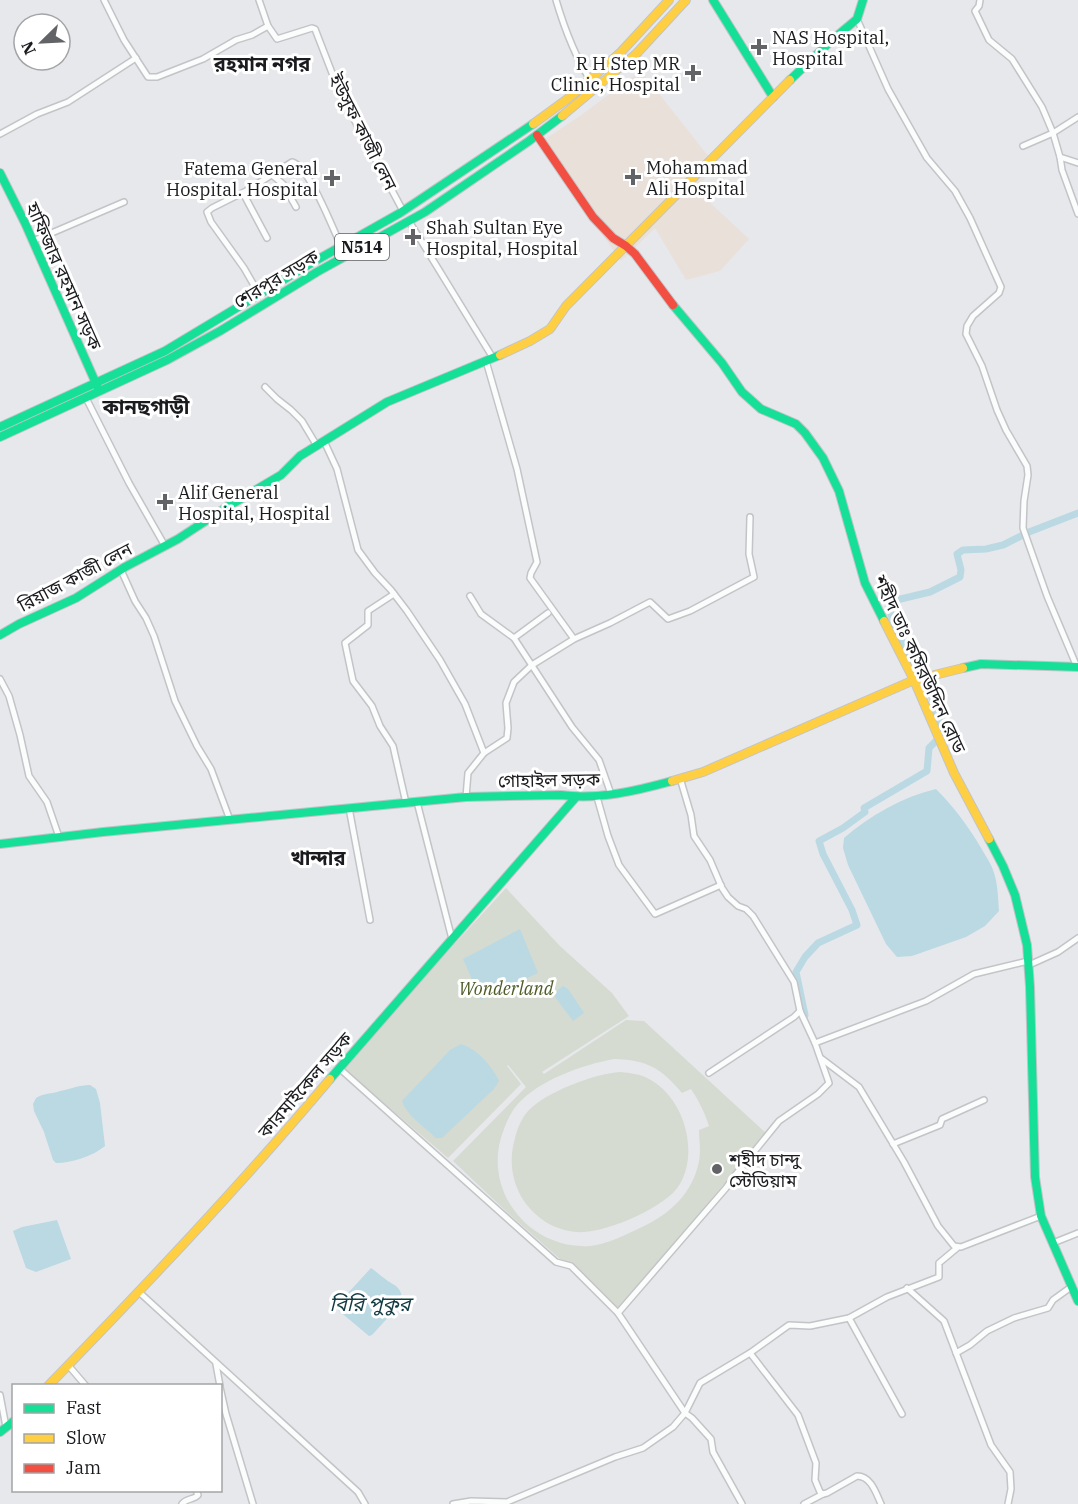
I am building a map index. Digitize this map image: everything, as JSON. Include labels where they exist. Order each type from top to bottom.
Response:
[{"type":"main road","name":"শেরপুর সড়ক","points":[[0,427],[165,351],[403,211],[570,97],[621,52],[669,0]]},
{"type":"main road","name":"শেরপুর সড়ক","points":[[0,437],[167,360],[316,272],[409,221],[537,135],[597,88],[637,53],[686,0]]},
{"type":"main road","points":[[713,0],[773,97]]},
{"type":"main road","points":[[856,19],[863,0]]},
{"type":"main road","name":"রিয়াজ কাজী লেন","points":[[0,635],[76,598],[178,539],[281,475],[300,456],[387,402],[490,359],[550,329],[566,306],[773,97],[831,40],[856,19]]},
{"type":"main road","name":"শহীদ ডাঃ কসিরউদ্দিন রোড","points":[[537,135],[593,217],[614,238],[635,254],[676,310],[722,363],[742,392],[761,409],[796,424],[805,433],[823,458],[839,491],[865,583],[916,680],[947,759],[1003,866],[1015,895],[1028,945],[1035,1177],[1041,1216],[1078,1301]]},
{"type":"main road","name":"হাফিজার রহমান সড়ক","points":[[0,173],[100,392]]},
{"type":"main road","name":"গোহাইল সড়ক","points":[[0,844],[466,797],[561,795],[597,797],[654,786],[703,772],[916,680],[981,664],[1078,667]]},
{"type":"main road","name":"কারমাইকেল সড়ক","points":[[50,1384],[275,1144],[576,797]]},
{"type":"street","points":[[104,0],[124,40],[148,77],[157,77],[203,59],[236,40],[252,35],[268,26],[259,0]]},
{"type":"street","points":[[556,0],[567,33],[589,80],[597,88]]},
{"type":"street","points":[[980,0],[975,11],[989,40],[1012,60],[1042,107],[1053,133],[1062,170],[1078,214]]},
{"type":"street","points":[[856,19],[906,122],[927,158],[955,191],[970,218],[1001,287],[999,293],[973,316],[967,326],[966,334],[982,366],[1006,430],[1027,466],[1024,501],[1025,534],[1062,635],[1078,667]]},
{"type":"street","name":"ইউসুফ কাজী লেন","points":[[268,26],[277,39],[315,29],[339,91],[403,211]]},
{"type":"street","points":[[0,134],[37,114],[68,102],[136,58]]},
{"type":"street","points":[[1023,146],[1053,133],[1078,117]]},
{"type":"street","points":[[1060,157],[1078,163]]},
{"type":"street","points":[[259,294],[208,216],[207,212],[212,208],[243,193],[291,162],[296,163],[314,187],[341,246]]},
{"type":"street","points":[[272,176],[283,184],[296,207]]},
{"type":"street","points":[[243,193],[267,238]]},
{"type":"street","points":[[33,241],[124,202]]},
{"type":"street","points":[[409,221],[490,359],[537,562],[530,578],[574,639]]},
{"type":"street","points":[[265,387],[302,421],[337,469],[357,550],[394,594],[454,682],[484,753]]},
{"type":"street","points":[[86,398],[129,483],[165,546]]},
{"type":"street","points":[[466,797],[468,772],[484,753],[507,738],[506,703],[514,682],[532,665],[574,639],[650,602],[668,620],[754,577],[749,554],[750,517]]},
{"type":"street","points":[[121,570],[154,636],[175,701],[211,769],[230,820]]},
{"type":"street","points":[[394,594],[368,612],[368,625],[345,644],[353,681],[372,706],[380,726],[393,746],[406,803]]},
{"type":"street","points":[[470,596],[481,614],[514,638],[572,727],[599,760],[611,794]]},
{"type":"street","points":[[514,638],[548,613]]},
{"type":"street","points":[[0,679],[9,696],[29,776],[47,802],[59,837]]},
{"type":"street","points":[[618,1314],[726,1188],[779,1121],[818,1094],[829,1083],[821,1058],[800,1011],[794,982],[746,909],[738,906],[728,897],[721,885],[711,860],[694,836],[691,815],[680,778]]},
{"type":"street","points":[[597,797],[619,865],[655,914],[721,885]]},
{"type":"street","points":[[417,802],[452,939]]},
{"type":"street","points":[[349,808],[370,920]]},
{"type":"street","points":[[814,1043],[926,1001],[974,974],[1028,963],[1058,952],[1078,938]]},
{"type":"street","points":[[709,1073],[800,1011]]},
{"type":"street","points":[[821,1058],[859,1087],[904,1162],[938,1226],[957,1248]]},
{"type":"street","points":[[339,1068],[556,1262],[571,1266],[618,1314],[685,1413],[711,1439],[713,1452],[742,1504]]},
{"type":"street","points":[[893,1144],[940,1125],[942,1119],[984,1100]]},
{"type":"street","points":[[453,1504],[507,1502],[605,1461],[643,1448],[673,1427],[685,1413],[700,1383],[750,1353],[789,1325],[810,1326],[849,1318],[887,1297],[939,1277],[939,1263],[957,1248],[1041,1216]]},
{"type":"street","points":[[1053,1243],[1078,1233]]},
{"type":"street","points":[[956,1353],[987,1331],[1014,1318],[1048,1308],[1053,1300],[1071,1287]]},
{"type":"street","points":[[907,1288],[944,1321],[991,1445],[1010,1473],[1011,1489],[1008,1504]]},
{"type":"street","points":[[138,1292],[358,1492],[365,1504]]},
{"type":"street","points":[[849,1318],[902,1414]]},
{"type":"street","points":[[750,1353],[798,1415],[816,1463],[815,1480],[823,1494]]},
{"type":"street","points":[[216,1362],[220,1384]]},
{"type":"street","points":[[68,1365],[84,1384]]},
{"type":"street","points":[[0,1395],[3,1430]]},
{"type":"street","points":[[222,1395],[253,1504]]},
{"type":"street","points":[[804,1504],[860,1475],[870,1481],[881,1504]]},
{"type":"street","points":[[182,1504],[196,1497],[196,1492]]},
{"type":"shaded area","name":"Mohammad Ali Hospital","points":[[641,71],[716,166],[695,189],[749,239],[720,271],[686,280],[655,228],[621,261],[538,144]]},
{"type":"green space","name":"Wonderland","points":[[506,888],[560,946],[612,993],[629,1016],[542,1072],[544,1074],[626,1020],[644,1021],[766,1133],[619,1310],[572,1263],[560,1259],[453,1161],[526,1087],[508,1065],[521,1084],[448,1158],[344,1069]],"holes":[[[614,1059],[652,1067],[667,1077],[682,1093],[691,1089],[706,1116],[709,1126],[699,1130],[700,1157],[692,1183],[679,1201],[662,1216],[610,1241],[590,1246],[568,1245],[547,1238],[529,1226],[515,1211],[504,1193],[499,1173],[498,1151],[506,1123],[517,1105],[526,1096],[549,1081],[588,1065]]]},
{"type":"green space","points":[[620,1072],[640,1075],[651,1080],[672,1100],[680,1113],[688,1142],[686,1171],[680,1184],[663,1201],[622,1222],[595,1231],[579,1232],[553,1226],[529,1208],[517,1187],[513,1175],[512,1151],[518,1127],[529,1110],[559,1090],[585,1080]]},
{"type":"water","points":[[936,789],[974,836],[990,863],[998,890],[999,911],[985,926],[966,937],[912,956],[897,957],[886,944],[848,865],[843,848],[844,838],[887,808],[923,792]]},
{"type":"water","points":[[520,929],[538,973],[481,1000],[463,959]]},
{"type":"water","points":[[563,986],[568,989],[584,1013],[573,1021],[555,997],[554,993]]},
{"type":"water","points":[[461,1044],[483,1059],[499,1081],[494,1089],[442,1138],[436,1138],[412,1116],[402,1101],[450,1050]]},
{"type":"water","points":[[90,1085],[96,1089],[100,1103],[105,1146],[82,1158],[56,1163],[33,1104],[36,1098],[42,1095]]},
{"type":"water","points":[[57,1220],[71,1259],[36,1272],[26,1268],[13,1231]]},
{"type":"water","name":"বিরি পুকুর","points":[[371,1268],[399,1289],[403,1301],[369,1336],[338,1310],[337,1305]]},
{"type":"waterway","points":[[805,1015],[796,972],[805,957],[818,943],[857,925],[819,841],[843,828],[865,812],[864,808],[927,771],[929,748],[943,734],[928,688],[900,638],[888,602],[930,592],[960,577],[961,570],[957,554],[963,550],[986,549],[1003,545],[1078,513]]},
{"type":"traffic: fast","points":[[713,0],[773,97]]},
{"type":"traffic: fast","points":[[790,80],[857,19],[863,0]]},
{"type":"traffic: fast","points":[[0,437],[167,360],[220,331],[317,272],[425,212],[562,116]]},
{"type":"traffic: fast","points":[[0,427],[165,351],[400,213],[533,124]]},
{"type":"traffic: fast","points":[[0,173],[25,223],[98,388]]},
{"type":"traffic: fast","points":[[673,305],[722,363],[742,392],[761,409],[796,424],[823,458],[839,491],[865,583],[884,621]]},
{"type":"traffic: fast","points":[[0,635],[76,598],[125,567],[178,539],[281,475],[300,456],[387,402],[500,355]]},
{"type":"traffic: fast","points":[[963,668],[981,664],[1078,667]]},
{"type":"traffic: fast","points":[[0,844],[466,797],[603,795],[672,781]]},
{"type":"traffic: fast","points":[[330,1079],[576,797]]},
{"type":"traffic: fast","points":[[989,839],[1015,895],[1027,945],[1035,1177],[1041,1216],[1078,1301]]},
{"type":"traffic: fast","points":[[0,1432],[12,1423]]},
{"type":"traffic: slow","points":[[533,124],[570,97],[621,52],[669,0]]},
{"type":"traffic: slow","points":[[562,116],[637,53],[686,0]]},
{"type":"traffic: slow","points":[[500,355],[550,329],[566,306],[790,80]]},
{"type":"traffic: slow","points":[[884,621],[914,680],[954,773],[989,839]]},
{"type":"traffic: slow","points":[[672,781],[703,772],[914,680],[963,668]]},
{"type":"traffic: slow","points":[[50,1384],[192,1235],[330,1079]]},
{"type":"traffic: jam","points":[[537,135],[593,217],[613,238],[635,254],[673,305]]},
{"type":"place","name":"NAS Hospital, Hospital","points":[[759,47]]},
{"type":"place","name":"R H Step MR Clinic, Hospital","points":[[693,73]]},
{"type":"place","name":"Mohammad Ali Hospital","points":[[633,177]]},
{"type":"place","name":"Fatema General Hospital. Hospital","points":[[332,178]]},
{"type":"place","name":"Shah Sultan Eye Hospital, Hospital","points":[[413,237]]},
{"type":"place","name":"Alif General Hospital, Hospital","points":[[165,502]]},
{"type":"place","name":"শহীদ চান্দু স্টেডিয়াম","points":[[717,1169]]},
{"type":"district","name":"রহমান নগর","points":[[262,63]]},
{"type":"district","name":"কানছগাড়ী","points":[[146,406]]},
{"type":"district","name":"খান্দার","points":[[318,857]]}]
